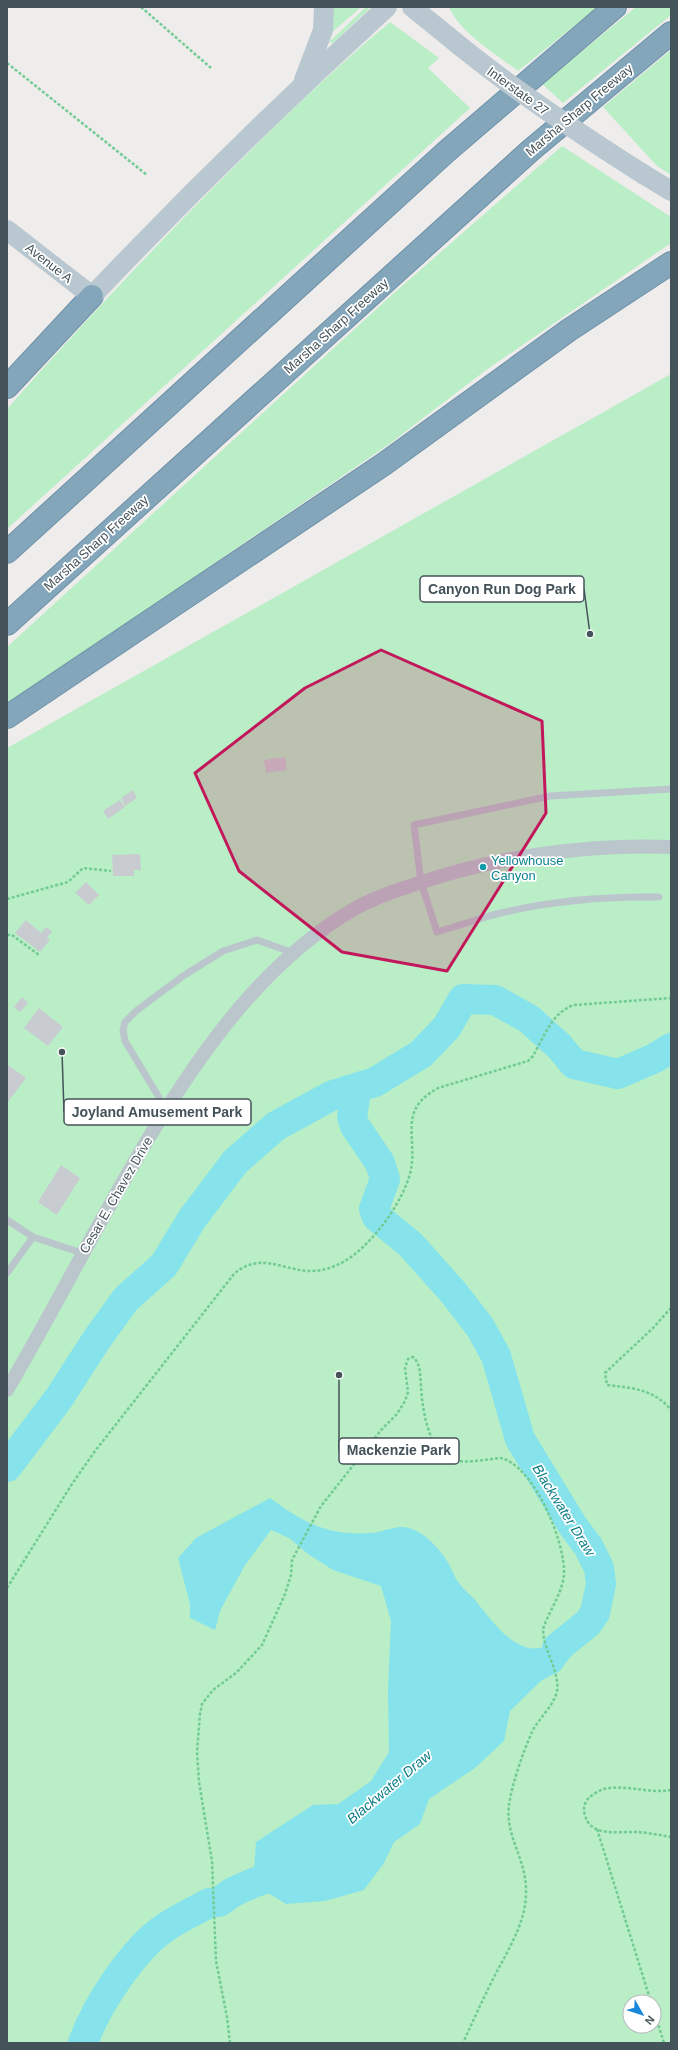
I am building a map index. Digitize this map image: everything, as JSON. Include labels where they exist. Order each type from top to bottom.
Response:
[{"type":"highway","points":[[7,552],[447,151],[615,7]]},
{"type":"highway","name":"Marsha Sharp Freeway","points":[[7,624],[531,150],[671,34]]},
{"type":"highway","points":[[7,717],[384,464],[569,330],[671,263]]},
{"type":"highway","points":[[7,387],[92,296]]},
{"type":"main road","points":[[303,84],[323,30],[324,7]]},
{"type":"main road","points":[[92,296],[181,203],[303,84],[387,7]]},
{"type":"main road","name":"Interstate 27","points":[[412,7],[500,78],[538,106],[671,191]]},
{"type":"main road","name":"Avenue A","points":[[7,230],[92,296]]},
{"type":"street","name":"Cesar E. Chavez Drive","points":[[7,1390],[82,1253],[166,1109],[202,1056],[234,1014],[260,985],[294,953],[326,927],[356,908],[383,895],[470,867],[508,859],[605,849],[671,847]]},
{"type":"lane","points":[[659,897],[623,896],[534,906],[489,916],[437,932],[421,882],[414,825],[550,796],[671,789]]},
{"type":"lane","points":[[166,1109],[125,1041],[123,1030],[125,1022],[136,1011],[183,976],[223,951],[256,940],[294,953]]},
{"type":"lane","points":[[7,1220],[33,1236],[82,1253]]},
{"type":"lane","points":[[7,1272],[33,1236]]},
{"type":"path","points":[[141,7],[211,68]]},
{"type":"path","points":[[7,63],[147,175]]},
{"type":"path","points":[[7,899],[68,882],[83,868],[111,871]]},
{"type":"path","points":[[7,935],[12,935],[39,955]]},
{"type":"path","points":[[7,1588],[50,1522],[72,1484],[95,1451],[234,1274],[246,1265],[252,1263],[275,1264],[298,1270],[320,1271],[350,1258],[374,1236],[394,1207],[409,1175],[412,1164],[412,1117],[415,1108],[421,1101],[438,1088],[528,1061],[540,1045],[551,1024],[561,1010],[574,1005],[671,998]]},
{"type":"path","points":[[671,1308],[652,1329],[605,1373],[607,1385],[647,1391],[662,1399],[671,1410]]},
{"type":"path","points":[[230,2043],[216,1961],[212,1862],[198,1782],[197,1728],[202,1704],[207,1696],[250,1658],[262,1645],[270,1631],[285,1594],[291,1575],[292,1560],[296,1550],[321,1506],[382,1429],[397,1414],[405,1401],[408,1392],[404,1368],[408,1359],[413,1357],[419,1365],[423,1408],[437,1447],[451,1460],[459,1461],[501,1458],[512,1463],[526,1476],[558,1535],[564,1565],[564,1576],[558,1597],[543,1629],[544,1640],[557,1686],[554,1698],[532,1733],[509,1804],[509,1831],[526,1878],[526,1902],[524,1913],[512,1941],[462,2043]]},
{"type":"path","points":[[648,1994],[596,1829],[585,1818],[584,1811],[588,1799],[597,1792],[612,1788],[657,1792],[671,1790]]},
{"type":"path","points":[[596,1829],[608,1832],[638,1832],[671,1837]]},
{"type":"highlighted area","points":[[381,650],[542,721],[546,813],[447,971],[342,952],[239,871],[195,773],[305,688]]},
{"type":"green space","points":[[333,7],[361,7],[329,35]]},
{"type":"green space","points":[[366,7],[369,9],[333,43],[329,42]]},
{"type":"green space","points":[[449,7],[598,7],[518,71],[489,50],[461,26]]},
{"type":"green space","points":[[636,7],[671,7],[671,15],[563,103],[542,84]]},
{"type":"green space","points":[[390,22],[439,58],[428,68],[470,108],[7,529],[7,409],[119,286],[254,147],[350,56]]},
{"type":"green space","points":[[671,50],[671,175],[657,166],[603,107]]},
{"type":"green space","points":[[562,146],[671,217],[671,243],[486,370],[388,445],[222,558],[122,630],[7,708],[7,647],[394,293]]},
{"type":"green space","points":[[671,374],[671,2043],[7,2043],[7,748]]},
{"type":"water","points":[[270,1498],[294,1514],[316,1526],[328,1530],[370,1533],[404,1527],[415,1530],[431,1541],[440,1551],[462,1587],[503,1632],[520,1645],[530,1648],[547,1646],[559,1641],[576,1629],[588,1623],[589,1631],[560,1671],[542,1680],[510,1711],[504,1741],[475,1768],[429,1799],[420,1824],[394,1842],[384,1863],[364,1890],[325,1901],[286,1904],[253,1883],[256,1842],[313,1805],[338,1804],[371,1781],[389,1752],[388,1690],[391,1621],[381,1586],[333,1570],[308,1554],[289,1538],[271,1530],[245,1565],[220,1611],[215,1630],[190,1618],[190,1604],[178,1558],[196,1538]]},
{"type":"building","points":[[285,757],[287,770],[266,773],[264,760]]},
{"type":"building","points":[[133,790],[137,798],[125,806],[121,798]]},
{"type":"building","points":[[120,800],[125,807],[108,819],[103,811]]},
{"type":"building","points":[[140,854],[141,870],[134,870],[134,876],[113,876],[112,855]]},
{"type":"building","points":[[86,882],[99,895],[89,905],[75,893]]},
{"type":"building","points":[[26,920],[41,933],[46,927],[52,931],[47,938],[50,940],[40,952],[15,933]]},
{"type":"building","points":[[22,997],[28,1003],[20,1012],[14,1007]]},
{"type":"building","points":[[39,1008],[63,1027],[48,1046],[24,1028]]},
{"type":"building","points":[[7,1064],[26,1078],[7,1103]]},
{"type":"building","points":[[61,1165],[80,1178],[57,1215],[38,1202]]},
{"type":"waterway","points":[[7,1467],[59,1398],[97,1339],[126,1299],[164,1265],[192,1219],[235,1162],[276,1126],[333,1095],[375,1082],[421,1054],[447,1027],[463,999],[495,1000],[529,1019],[559,1046],[574,1064],[618,1074],[655,1058],[671,1048]]},
{"type":"waterway","name":"Blackwater Draw","points":[[348,1090],[355,1098],[352,1117],[355,1126],[380,1163],[385,1179],[374,1209],[377,1217],[410,1244],[453,1292],[480,1327],[496,1356],[520,1439],[573,1526],[588,1546],[599,1568],[601,1584],[595,1613],[588,1623],[557,1648]]},
{"type":"waterway","name":"Blackwater Draw","points":[[219,1902],[233,1892],[253,1883],[286,1872],[290,1869]]},
{"type":"waterway","name":"Blackwater Draw","points":[[83,2043],[89,2028],[106,1996],[117,1979],[141,1949],[166,1927],[209,1903]]},
{"type":"place","name":"Canyon Run Dog Park","points":[[590,634]]},
{"type":"place","name":"Yellowhouse Canyon","points":[[483,867]]},
{"type":"place","name":"Joyland Amusement Park","points":[[62,1052]]},
{"type":"place","name":"Mackenzie Park","points":[[339,1375]]}]
